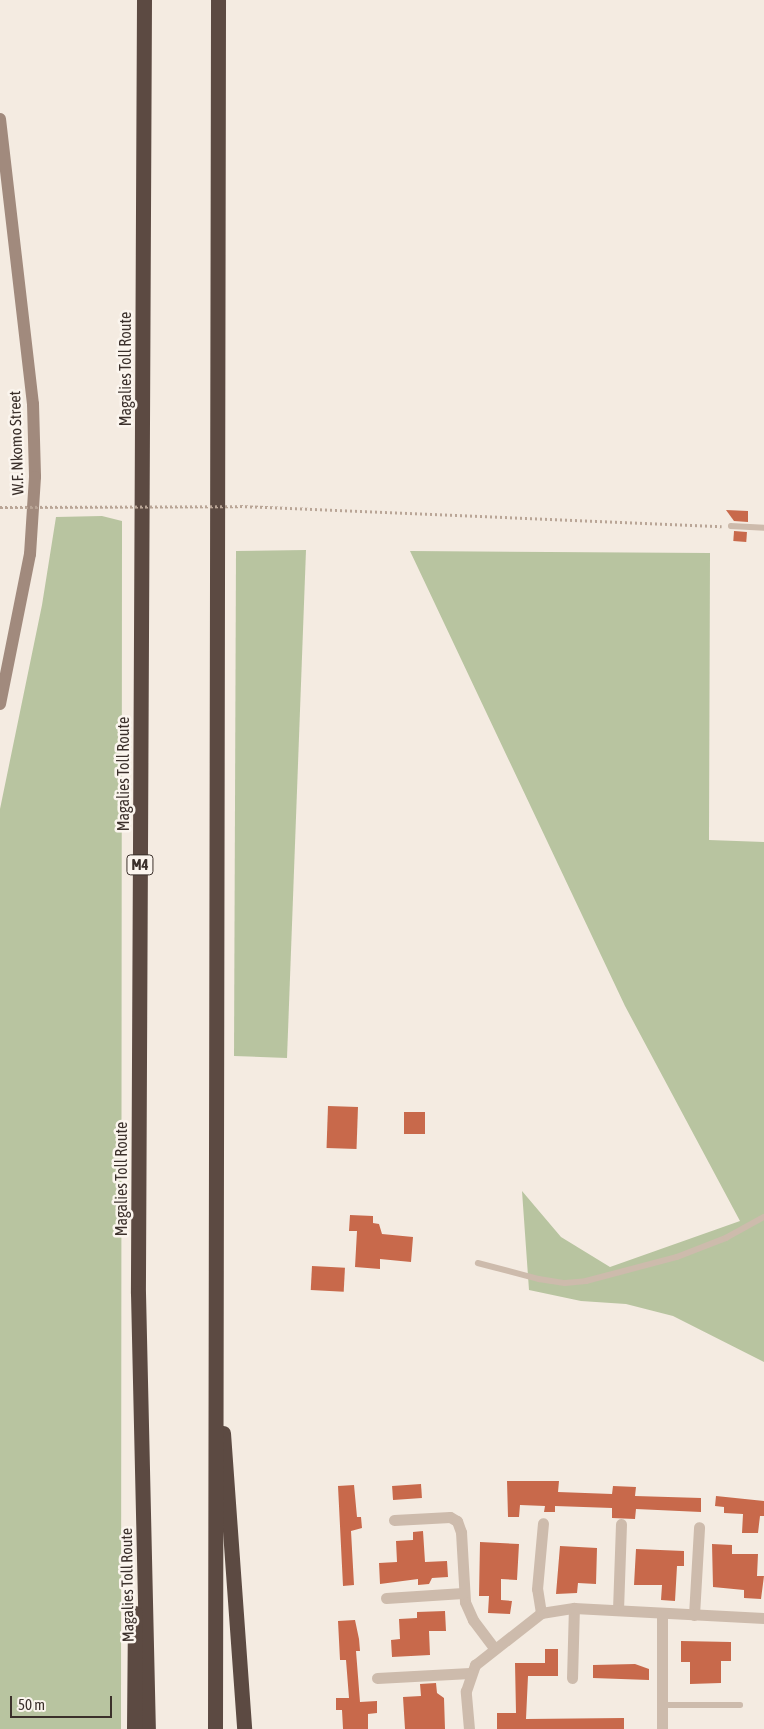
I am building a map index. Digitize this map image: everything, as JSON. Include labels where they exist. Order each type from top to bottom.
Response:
[{"type":"highway","name":"Magalies Toll Route","points":[[144,0],[138,1293],[148,1729]]},
{"type":"highway","points":[[215,1729],[214,1297],[218,0]]},
{"type":"highway","points":[[134,1729],[138,1293]]},
{"type":"highway","points":[[214,1297],[244,1729]]},
{"type":"main road","name":"W.F. Nkomo Street","points":[[0,119],[32,395],[35,477],[30,554],[0,704]]},
{"type":"street","points":[[394,1520],[443,1517],[457,1521],[461,1532],[463,1593],[473,1620],[494,1648]]},
{"type":"street","points":[[541,1613],[537,1589],[543,1523]]},
{"type":"street","points":[[618,1610],[621,1524]]},
{"type":"street","points":[[694,1615],[699,1527]]},
{"type":"street","points":[[386,1598],[463,1593]]},
{"type":"street","points":[[572,1678],[574,1608]]},
{"type":"street","points":[[469,1729],[466,1691],[470,1673],[494,1648],[541,1613],[574,1608],[764,1618]]},
{"type":"street","points":[[662,1614],[662,1729]]},
{"type":"street","points":[[377,1678],[470,1673]]},
{"type":"lane","points":[[731,526],[764,528]]},
{"type":"lane","points":[[478,1263],[538,1279],[565,1283],[586,1281],[677,1257],[726,1238],[764,1217]]},
{"type":"lane","points":[[662,1705],[740,1705]]},
{"type":"path","points":[[0,507],[268,506],[731,526]]},
{"type":"green space","points":[[102,516],[122,521],[121,1729],[0,1729],[0,809],[42,605],[56,517]]},
{"type":"green space","points":[[306,550],[287,1058],[234,1056],[236,551]]},
{"type":"green space","points":[[410,551],[710,553],[709,840],[764,842],[764,1362],[673,1316],[626,1304],[581,1301],[529,1290],[522,1191],[561,1237],[610,1267],[740,1221],[625,1006]]},
{"type":"building","points":[[726,510],[748,511],[748,522],[734,521]]},
{"type":"building","points":[[734,531],[747,532],[746,542],[733,541]]},
{"type":"building","points":[[328,1106],[358,1107],[357,1149],[327,1148]]},
{"type":"building","points":[[404,1112],[425,1112],[425,1134],[404,1134]]},
{"type":"building","points":[[350,1215],[373,1216],[373,1223],[379,1224],[382,1234],[413,1237],[411,1262],[380,1259],[380,1269],[355,1267],[357,1231],[349,1231]]},
{"type":"building","points":[[312,1266],[345,1268],[344,1292],[311,1290]]},
{"type":"building","points":[[507,1481],[559,1481],[558,1492],[612,1494],[613,1486],[636,1487],[635,1496],[701,1498],[701,1512],[636,1509],[635,1519],[612,1518],[612,1508],[555,1506],[555,1512],[544,1512],[545,1506],[520,1505],[519,1517],[508,1517]]},
{"type":"building","points":[[421,1484],[422,1498],[393,1500],[392,1486]]},
{"type":"building","points":[[354,1485],[357,1517],[361,1517],[362,1528],[351,1531],[354,1585],[343,1586],[338,1486]]},
{"type":"building","points":[[716,1496],[764,1501],[764,1516],[760,1516],[758,1533],[742,1533],[743,1514],[724,1513],[724,1507],[715,1506]]},
{"type":"building","points":[[423,1531],[425,1562],[447,1561],[448,1577],[432,1578],[429,1584],[418,1585],[418,1579],[380,1584],[379,1563],[397,1562],[396,1541],[413,1540],[413,1532]]},
{"type":"building","points":[[480,1542],[519,1544],[517,1580],[501,1579],[501,1600],[512,1601],[510,1614],[488,1613],[489,1596],[479,1596]]},
{"type":"building","points":[[712,1544],[732,1545],[732,1554],[758,1554],[757,1576],[764,1576],[761,1599],[744,1598],[744,1590],[713,1587]]},
{"type":"building","points":[[560,1546],[597,1548],[596,1584],[578,1583],[577,1593],[556,1594]]},
{"type":"building","points":[[636,1549],[684,1551],[684,1566],[677,1566],[675,1601],[661,1600],[662,1585],[634,1585]]},
{"type":"building","points":[[445,1611],[446,1631],[429,1631],[430,1655],[392,1657],[391,1640],[400,1639],[399,1619],[417,1618],[417,1612]]},
{"type":"building","points":[[355,1620],[360,1651],[356,1651],[360,1702],[377,1701],[377,1713],[368,1714],[368,1729],[343,1729],[342,1710],[336,1710],[336,1698],[349,1698],[346,1660],[340,1660],[338,1621]]},
{"type":"building","points":[[681,1641],[731,1642],[731,1661],[721,1661],[721,1683],[690,1684],[690,1662],[681,1662]]},
{"type":"building","points":[[545,1649],[558,1649],[558,1676],[528,1676],[526,1719],[624,1718],[624,1729],[497,1729],[497,1713],[516,1713],[515,1663],[545,1663]]},
{"type":"building","points":[[635,1664],[649,1669],[649,1680],[593,1678],[593,1665]]},
{"type":"building","points":[[436,1683],[437,1693],[444,1698],[445,1729],[405,1729],[403,1697],[421,1696],[420,1684]]}]
